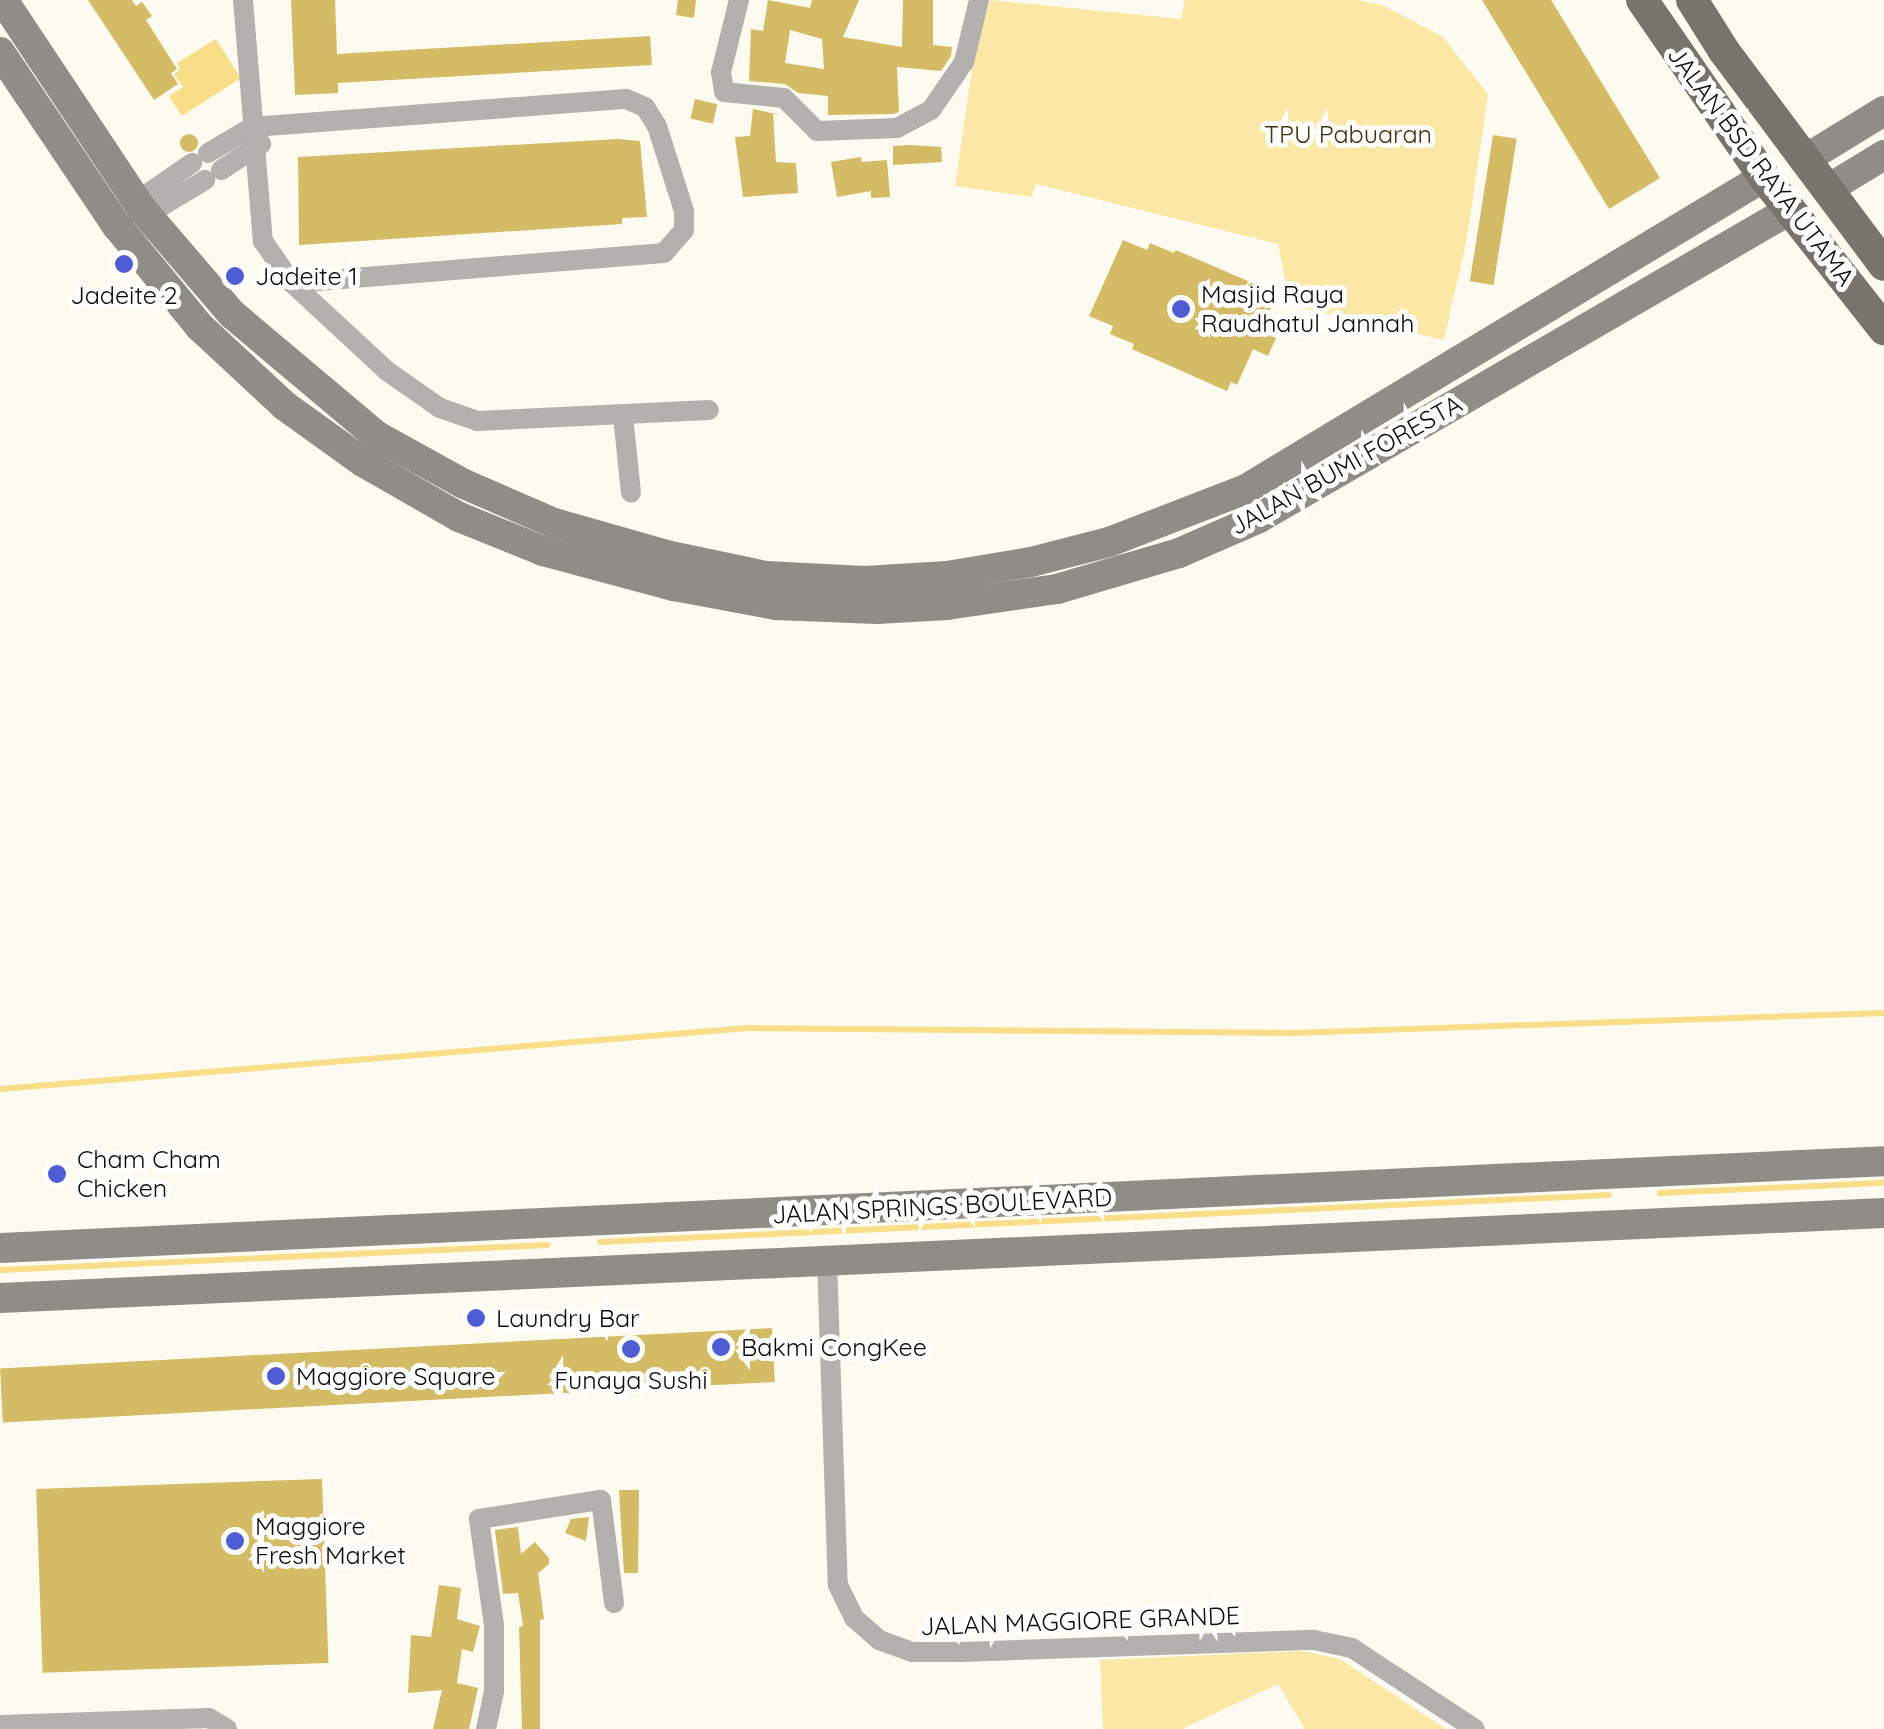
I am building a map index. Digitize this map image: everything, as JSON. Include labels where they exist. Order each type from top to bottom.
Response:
[{"type":"main road","name":"JALAN BUMI FORESTA","points":[[4,0],[136,212],[200,327],[242,370],[363,462],[459,517],[543,551],[674,586],[776,604],[877,609],[1057,589],[1179,553],[1260,518],[1790,210]]},
{"type":"main road","name":"JALAN BSD RAYA UTAMA","points":[[1642,0],[1764,177],[1884,329]]},
{"type":"main road","name":"JALAN BSD RAYA UTAMA","points":[[1692,0],[1804,160],[1884,265]]},
{"type":"main road","name":"JALAN BUMI FORESTA","points":[[0,52],[136,212],[232,314],[298,374],[377,436],[464,484],[554,523],[666,555],[766,576],[866,581],[946,576],[1031,562],[1109,542],[1246,489],[1764,177]]},
{"type":"main road","points":[[1804,160],[1884,110]]},
{"type":"main road","points":[[1828,189],[1884,155]]},
{"type":"main road","points":[[1334,436],[1352,464]]},
{"type":"main road","name":"JALAN SPRINGS BOULEVARD","points":[[0,1248],[1884,1161]]},
{"type":"main road","points":[[1634,1172],[1637,1223]]},
{"type":"main road","name":"JALAN SPRINGS BOULEVARD","points":[[0,1298],[1884,1213]]},
{"type":"main road","points":[[571,1224],[575,1271]]},
{"type":"street","points":[[243,0],[248,17],[252,127],[263,241],[292,283],[386,371],[458,416],[477,421],[710,410]]},
{"type":"street","points":[[739,0],[721,72],[724,92],[784,98],[817,130],[897,128],[932,110],[964,62],[979,0]]},
{"type":"street","points":[[136,212],[206,166],[252,127],[626,99],[644,107],[657,126],[684,211],[684,230],[664,253],[292,283]]},
{"type":"street","points":[[206,166],[254,150],[287,125]]},
{"type":"street","points":[[623,416],[631,494]]},
{"type":"street","name":"JALAN MAGGIORE GRANDE","points":[[826,1260],[838,1585],[854,1618],[878,1640],[912,1652],[962,1652],[1314,1640],[1352,1648],[1475,1729]]},
{"type":"street","points":[[486,1729],[494,1690],[494,1625],[479,1519],[601,1500],[614,1602]]},
{"type":"street","points":[[0,1725],[210,1718],[227,1729]]},
{"type":"green space","name":"TPU Pabuaran","points":[[990,0],[1181,19],[1185,0],[1357,0],[1382,5],[1442,36],[1488,94],[1467,238],[1444,340],[1290,305],[1278,244],[1036,184],[1031,197],[955,186],[974,55]]},
{"type":"green space","points":[[1303,1651],[1340,1659],[1446,1729],[1305,1729],[1278,1684],[1182,1729],[1103,1729],[1100,1660]]},
{"type":"shaded area","points":[[216,39],[241,78],[182,116],[169,96],[183,87],[174,74],[180,69],[177,63]]},
{"type":"building","points":[[88,0],[132,0],[136,6],[142,2],[152,16],[146,20],[177,69],[171,73],[178,84],[154,100]]},
{"type":"building","points":[[291,0],[335,0],[337,54],[650,36],[652,65],[338,83],[338,93],[295,95]]},
{"type":"building","points":[[678,0],[696,0],[694,18],[676,15]]},
{"type":"building","points":[[768,0],[810,8],[812,0],[859,0],[843,37],[902,47],[903,0],[933,0],[933,45],[952,47],[941,71],[897,67],[899,112],[828,115],[828,96],[798,93],[785,84],[749,81],[751,29],[763,31]],"holes":[[[790,30],[822,39],[824,69],[785,63]]]},
{"type":"building","points":[[1482,0],[1551,0],[1660,178],[1609,209]]},
{"type":"building","points":[[695,99],[717,104],[713,124],[691,118]]},
{"type":"building","points":[[753,109],[781,115],[773,114],[776,162],[796,163],[798,193],[743,197],[735,137],[750,136]]},
{"type":"building","points":[[189,134],[198,143],[189,152],[180,143]]},
{"type":"building","points":[[1493,135],[1517,139],[1494,285],[1470,281]]},
{"type":"building","points":[[618,139],[640,141],[647,217],[622,218],[622,224],[299,245],[298,157]]},
{"type":"building","points":[[893,146],[941,147],[942,162],[893,165]]},
{"type":"building","points":[[861,157],[862,162],[887,160],[890,197],[871,198],[871,191],[837,197],[831,162]]},
{"type":"building","name":"Masjid Raya Raudhatul Jannah","points":[[1123,240],[1147,250],[1150,243],[1174,253],[1176,250],[1271,291],[1267,300],[1273,302],[1261,331],[1276,338],[1268,356],[1253,349],[1237,385],[1231,382],[1227,391],[1132,349],[1134,344],[1110,334],[1113,326],[1089,316]]},
{"type":"building","name":"Maggiore Square","points":[[772,1328],[775,1382],[3,1422],[0,1368]]},
{"type":"building","points":[[322,1479],[328,1663],[43,1673],[36,1489]]},
{"type":"building","points":[[619,1490],[639,1490],[638,1573],[624,1573]]},
{"type":"building","points":[[589,1517],[586,1541],[565,1533],[571,1519]]},
{"type":"building","points":[[518,1527],[521,1554],[535,1542],[549,1558],[549,1564],[538,1573],[544,1619],[540,1620],[540,1729],[522,1729],[519,1627],[523,1626],[518,1593],[503,1594],[495,1530]]},
{"type":"building","points":[[439,1585],[461,1588],[457,1619],[480,1626],[473,1652],[462,1649],[457,1683],[478,1688],[469,1729],[433,1729],[442,1690],[408,1693],[411,1635],[431,1637]]},
{"type":"waterway","points":[[0,1089],[748,1028],[1293,1033],[1884,1013]]},
{"type":"waterway","points":[[1660,1193],[1884,1183]]},
{"type":"waterway","points":[[600,1242],[1609,1195]]},
{"type":"waterway","points":[[0,1270],[547,1245]]},
{"type":"place","name":"Jadeite 2","points":[[124,264]]},
{"type":"place","name":"Jadeite 1","points":[[235,276]]},
{"type":"place","name":"Masjid Raya Raudhatul Jannah","points":[[1181,309]]},
{"type":"place","name":"Cham Cham Chicken","points":[[57,1174]]},
{"type":"place","name":"Laundry Bar","points":[[476,1318]]},
{"type":"place","name":"Bakmi CongKee","points":[[721,1347]]},
{"type":"place","name":"Funaya Sushi","points":[[631,1349]]},
{"type":"place","name":"Maggiore Square","points":[[276,1376]]},
{"type":"place","name":"Maggiore Fresh Market","points":[[235,1541]]}]
